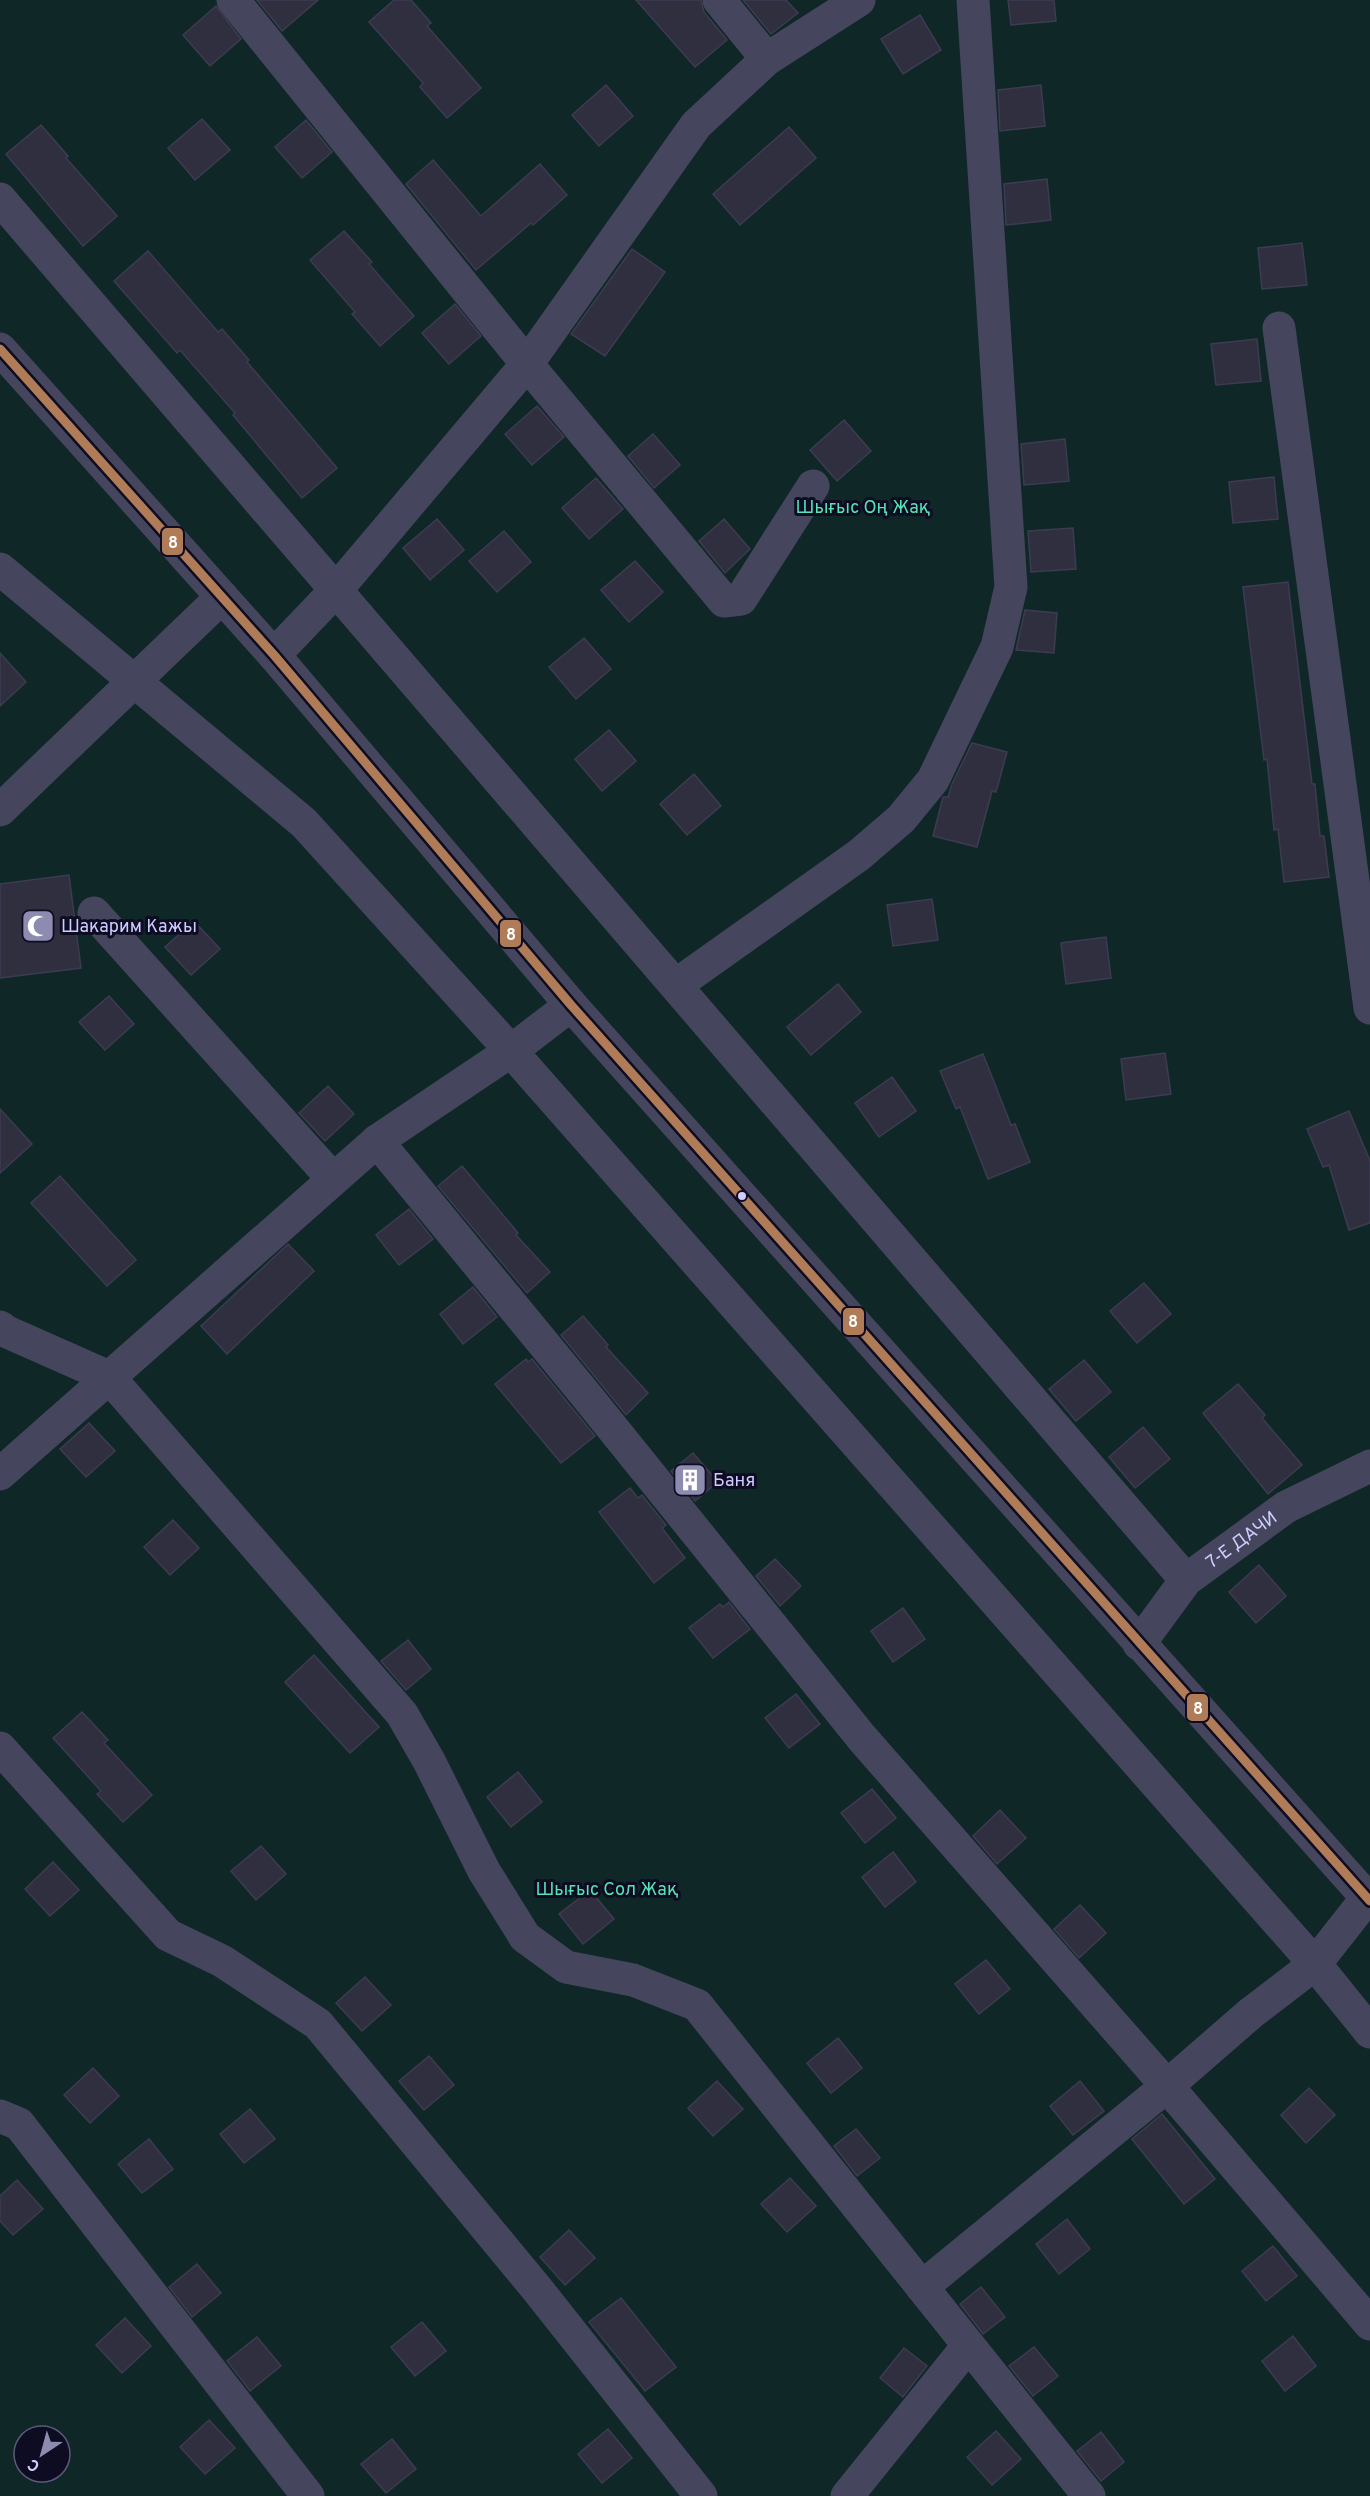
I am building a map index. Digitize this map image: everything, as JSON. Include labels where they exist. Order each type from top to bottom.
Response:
[{"type":"street","points":[[233,0],[527,364],[724,601],[741,599],[813,486]]},
{"type":"street","points":[[719,0],[767,59]]},
{"type":"street","points":[[274,655],[337,589],[527,364],[696,125],[767,59],[859,0]]},
{"type":"street","points":[[676,985],[859,855],[900,819],[933,780],[997,647],[1011,587],[973,0]]},
{"type":"street","points":[[0,199],[1186,1580]]},
{"type":"street","points":[[1279,328],[1370,1008]]},
{"type":"street","points":[[0,349],[274,655],[571,1005],[1369,1900],[1315,1964],[1251,2013],[1167,2086],[922,2287]]},
{"type":"street","points":[[0,569],[304,823],[511,1051],[1315,1964],[1370,2032]]},
{"type":"street","points":[[0,810],[222,597]]},
{"type":"street","points":[[94,914],[333,1179]]},
{"type":"street","points":[[0,1474],[376,1141],[511,1051],[571,1005]]},
{"type":"street","points":[[376,1141],[585,1394],[862,1738],[1167,2086],[1370,2324]]},
{"type":"street","points":[[0,1327],[109,1377],[402,1714],[429,1761],[484,1871],[525,1937],[566,1966],[633,1980],[697,2005],[1089,2496]]},
{"type":"street","name":"7-Е ДАЧИ","points":[[1139,1644],[1186,1580],[1286,1507],[1370,1466]]},
{"type":"street","points":[[0,1748],[168,1935],[222,1961],[318,2024],[537,2289],[701,2496]]},
{"type":"street","points":[[0,2116],[19,2124],[308,2496]]},
{"type":"street","points":[[847,2496],[968,2346]]},
{"type":"green space","points":[[0,0],[1370,0],[1370,2496],[0,2496]]},
{"type":"building","points":[[257,0],[318,0],[282,31]]},
{"type":"building","points":[[394,0],[411,0],[431,23],[427,26],[481,88],[447,118],[420,87],[423,83],[369,22]]},
{"type":"building","points":[[636,0],[701,0],[704,12],[727,40],[695,67]]},
{"type":"building","points":[[743,0],[786,0],[798,13],[771,34]]},
{"type":"building","points":[[1008,0],[1054,0],[1056,21],[1011,25]]},
{"type":"building","points":[[216,6],[241,39],[210,66],[183,35]]},
{"type":"building","points":[[920,15],[941,50],[903,74],[881,39]]},
{"type":"building","points":[[606,85],[633,116],[599,146],[572,115]]},
{"type":"building","points":[[1041,85],[1045,126],[1000,131],[998,90]]},
{"type":"building","points":[[202,119],[230,150],[195,180],[168,148]]},
{"type":"building","points":[[306,120],[332,152],[302,178],[275,147]]},
{"type":"building","points":[[41,125],[68,156],[66,158],[117,216],[83,246],[6,154]]},
{"type":"building","points":[[789,127],[816,158],[740,225],[713,194]]},
{"type":"building","points":[[433,160],[481,216],[540,164],[567,195],[476,270],[406,184]]},
{"type":"building","points":[[1047,179],[1051,220],[1006,225],[1004,184]]},
{"type":"building","points":[[344,231],[372,262],[369,264],[414,316],[380,346],[352,314],[355,312],[310,260]]},
{"type":"building","points":[[1302,243],[1307,285],[1262,289],[1258,248]]},
{"type":"building","points":[[632,249],[665,272],[605,356],[571,334]]},
{"type":"building","points":[[148,251],[218,332],[222,329],[249,360],[247,362],[337,468],[302,498],[233,415],[235,413],[180,350],[177,353],[114,281]]},
{"type":"building","points":[[455,304],[481,336],[449,364],[422,333]]},
{"type":"building","points":[[1257,339],[1261,381],[1216,385],[1211,344]]},
{"type":"building","points":[[537,406],[564,437],[532,465],[505,434]]},
{"type":"building","points":[[844,420],[871,451],[837,481],[810,450]]},
{"type":"building","points":[[653,434],[680,465],[654,488],[628,456]]},
{"type":"building","points":[[1065,439],[1069,481],[1024,485],[1021,444]]},
{"type":"building","points":[[1274,477],[1278,519],[1233,523],[1229,482]]},
{"type":"building","points":[[596,478],[623,509],[589,539],[562,508]]},
{"type":"building","points":[[437,519],[464,550],[430,580],[403,548]]},
{"type":"building","points":[[724,519],[750,549],[725,573],[699,541]]},
{"type":"building","points":[[1073,528],[1076,569],[1031,572],[1028,531]]},
{"type":"building","points":[[504,531],[531,562],[497,592],[469,561]]},
{"type":"building","points":[[635,561],[663,592],[629,622],[601,590]]},
{"type":"building","points":[[1288,582],[1312,784],[1315,784],[1320,836],[1324,836],[1329,877],[1284,882],[1278,829],[1274,830],[1267,759],[1264,760],[1243,587]]},
{"type":"building","points":[[1025,610],[1057,613],[1054,653],[1016,650]]},
{"type":"building","points":[[584,638],[611,669],[576,699],[549,667]]},
{"type":"building","points":[[0,653],[26,682],[0,706]]},
{"type":"building","points":[[609,730],[636,761],[602,791],[575,759]]},
{"type":"building","points":[[972,743],[1007,752],[996,792],[992,791],[977,847],[933,836],[943,797],[948,797]]},
{"type":"building","points":[[694,774],[721,806],[687,835],[660,804]]},
{"type":"building","name":"Шакарим Кажы","points":[[69,875],[81,968],[0,978],[0,884]]},
{"type":"building","points":[[932,899],[938,940],[893,946],[887,905]]},
{"type":"building","points":[[194,921],[220,949],[191,975],[165,947]]},
{"type":"building","points":[[1106,937],[1111,978],[1066,984],[1061,943]]},
{"type":"building","points":[[838,984],[861,1012],[811,1055],[787,1027]]},
{"type":"building","points":[[109,996],[134,1024],[105,1050],[79,1022]]},
{"type":"building","points":[[1165,1053],[1171,1094],[1126,1100],[1121,1059]]},
{"type":"building","points":[[983,1054],[1011,1125],[1015,1124],[1030,1162],[988,1179],[960,1107],[956,1109],[940,1071]]},
{"type":"building","points":[[892,1077],[916,1111],[879,1137],[855,1103]]},
{"type":"building","points":[[328,1086],[354,1114],[325,1141],[299,1113]]},
{"type":"building","points":[[0,1109],[32,1144],[0,1173]]},
{"type":"building","points":[[1349,1111],[1370,1161],[1370,1223],[1349,1230],[1329,1165],[1323,1167],[1307,1129]]},
{"type":"building","points":[[462,1166],[518,1233],[516,1235],[550,1272],[527,1293],[438,1186]]},
{"type":"building","points":[[60,1176],[136,1260],[107,1286],[31,1203]]},
{"type":"building","points":[[409,1209],[433,1239],[399,1265],[376,1235]]},
{"type":"building","points":[[288,1244],[314,1271],[227,1354],[201,1326]]},
{"type":"building","points":[[1144,1283],[1171,1314],[1137,1343],[1110,1311]]},
{"type":"building","points":[[473,1287],[497,1317],[463,1344],[440,1314]]},
{"type":"building","points":[[583,1316],[608,1345],[606,1347],[648,1393],[626,1415],[561,1335]]},
{"type":"building","points":[[526,1359],[528,1362],[532,1359],[595,1436],[561,1463],[495,1384]]},
{"type":"building","points":[[1084,1360],[1111,1392],[1076,1421],[1049,1389]]},
{"type":"building","points":[[1238,1384],[1265,1415],[1262,1418],[1302,1465],[1268,1494],[1203,1413]]},
{"type":"building","points":[[89,1423],[115,1451],[86,1477],[60,1449]]},
{"type":"building","points":[[1143,1427],[1170,1459],[1135,1488],[1109,1457]]},
{"type":"building","name":"Баня","points":[[693,1453],[718,1482],[695,1501],[671,1471]]},
{"type":"building","points":[[630,1488],[638,1498],[642,1495],[666,1525],[662,1528],[685,1558],[654,1583],[599,1512]]},
{"type":"building","points":[[173,1520],[199,1548],[170,1575],[144,1547]]},
{"type":"building","points":[[775,1559],[801,1586],[780,1606],[756,1576]]},
{"type":"building","points":[[1259,1565],[1286,1596],[1256,1623],[1229,1592]]},
{"type":"building","points":[[729,1602],[750,1629],[713,1658],[689,1628],[720,1604],[723,1607]]},
{"type":"building","points":[[903,1608],[925,1639],[893,1662],[871,1631]]},
{"type":"building","points":[[408,1640],[431,1669],[406,1690],[381,1661]]},
{"type":"building","points":[[314,1655],[379,1727],[350,1753],[285,1682]]},
{"type":"building","points":[[796,1694],[820,1724],[789,1748],[765,1718]]},
{"type":"building","points":[[82,1712],[108,1740],[104,1743],[152,1795],[123,1822],[97,1794],[101,1791],[53,1738]]},
{"type":"building","points":[[518,1772],[542,1802],[511,1827],[487,1797]]},
{"type":"building","points":[[872,1789],[896,1818],[865,1843],[841,1813]]},
{"type":"building","points":[[1000,1810],[1026,1838],[997,1864],[973,1836]]},
{"type":"building","points":[[261,1846],[286,1874],[256,1900],[231,1871]]},
{"type":"building","points":[[893,1852],[916,1882],[885,1907],[862,1877]]},
{"type":"building","points":[[53,1862],[79,1890],[50,1916],[25,1889]]},
{"type":"building","points":[[590,1890],[614,1919],[583,1944],[559,1914]]},
{"type":"building","points":[[1080,1905],[1106,1933],[1079,1958],[1054,1929]]},
{"type":"building","points":[[986,1960],[1010,1989],[979,2014],[955,1984]]},
{"type":"building","points":[[365,1977],[391,2005],[362,2031],[336,2003]]},
{"type":"building","points":[[838,2038],[862,2068],[831,2093],[807,2063]]},
{"type":"building","points":[[429,2056],[454,2085],[424,2110],[399,2081]]},
{"type":"building","points":[[93,2068],[119,2096],[90,2123],[64,2095]]},
{"type":"building","points":[[717,2081],[743,2109],[713,2136],[688,2108]]},
{"type":"building","points":[[1080,2081],[1104,2111],[1073,2135],[1050,2106]]},
{"type":"building","points":[[1309,2088],[1335,2115],[1306,2143],[1281,2115]]},
{"type":"building","points":[[250,2109],[275,2139],[244,2163],[220,2134]]},
{"type":"building","points":[[1162,2114],[1215,2179],[1184,2204],[1132,2139]]},
{"type":"building","points":[[856,2129],[880,2158],[857,2176],[834,2146]]},
{"type":"building","points":[[149,2139],[173,2169],[142,2193],[118,2164]]},
{"type":"building","points":[[790,2178],[816,2206],[787,2232],[761,2204]]},
{"type":"building","points":[[17,2180],[43,2209],[13,2235],[0,2221],[0,2196]]},
{"type":"building","points":[[1067,2219],[1090,2249],[1059,2274],[1036,2244]]},
{"type":"building","points":[[569,2230],[595,2258],[565,2285],[540,2257]]},
{"type":"building","points":[[1273,2246],[1297,2276],[1266,2301],[1242,2271]]},
{"type":"building","points":[[197,2264],[221,2293],[192,2317],[169,2287]]},
{"type":"building","points":[[981,2287],[1005,2317],[983,2334],[960,2304]]},
{"type":"building","points":[[621,2298],[676,2367],[645,2391],[589,2322]]},
{"type":"building","points":[[125,2318],[151,2346],[122,2373],[96,2345]]},
{"type":"building","points":[[422,2322],[446,2351],[415,2376],[391,2347]]},
{"type":"building","points":[[1293,2336],[1316,2366],[1285,2391],[1262,2361]]},
{"type":"building","points":[[257,2337],[281,2366],[250,2391],[227,2361]]},
{"type":"building","points":[[1034,2347],[1058,2376],[1033,2396],[1009,2366]]},
{"type":"building","points":[[904,2348],[927,2366],[903,2397],[880,2378]]},
{"type":"building","points":[[209,2420],[235,2448],[205,2474],[180,2447]]},
{"type":"building","points":[[608,2429],[632,2458],[602,2483],[578,2454]]},
{"type":"building","points":[[996,2431],[1021,2459],[992,2485],[967,2457]]},
{"type":"building","points":[[1101,2432],[1124,2462],[1101,2481],[1077,2451]]},
{"type":"building","points":[[392,2439],[416,2469],[386,2493],[361,2464]]},
{"type":"transit line","name":"8","points":[[0,349],[274,655],[571,1005],[1370,1901]]},
{"type":"place","name":"Шакарим Кажы","points":[[38,926]]},
{"type":"place","name":"Баня","points":[[690,1480]]},
{"type":"park label","name":"Шығыс Оң Жақ","points":[[863,507]]},
{"type":"park label","name":"Шығыс Сол Жақ","points":[[607,1889]]}]
